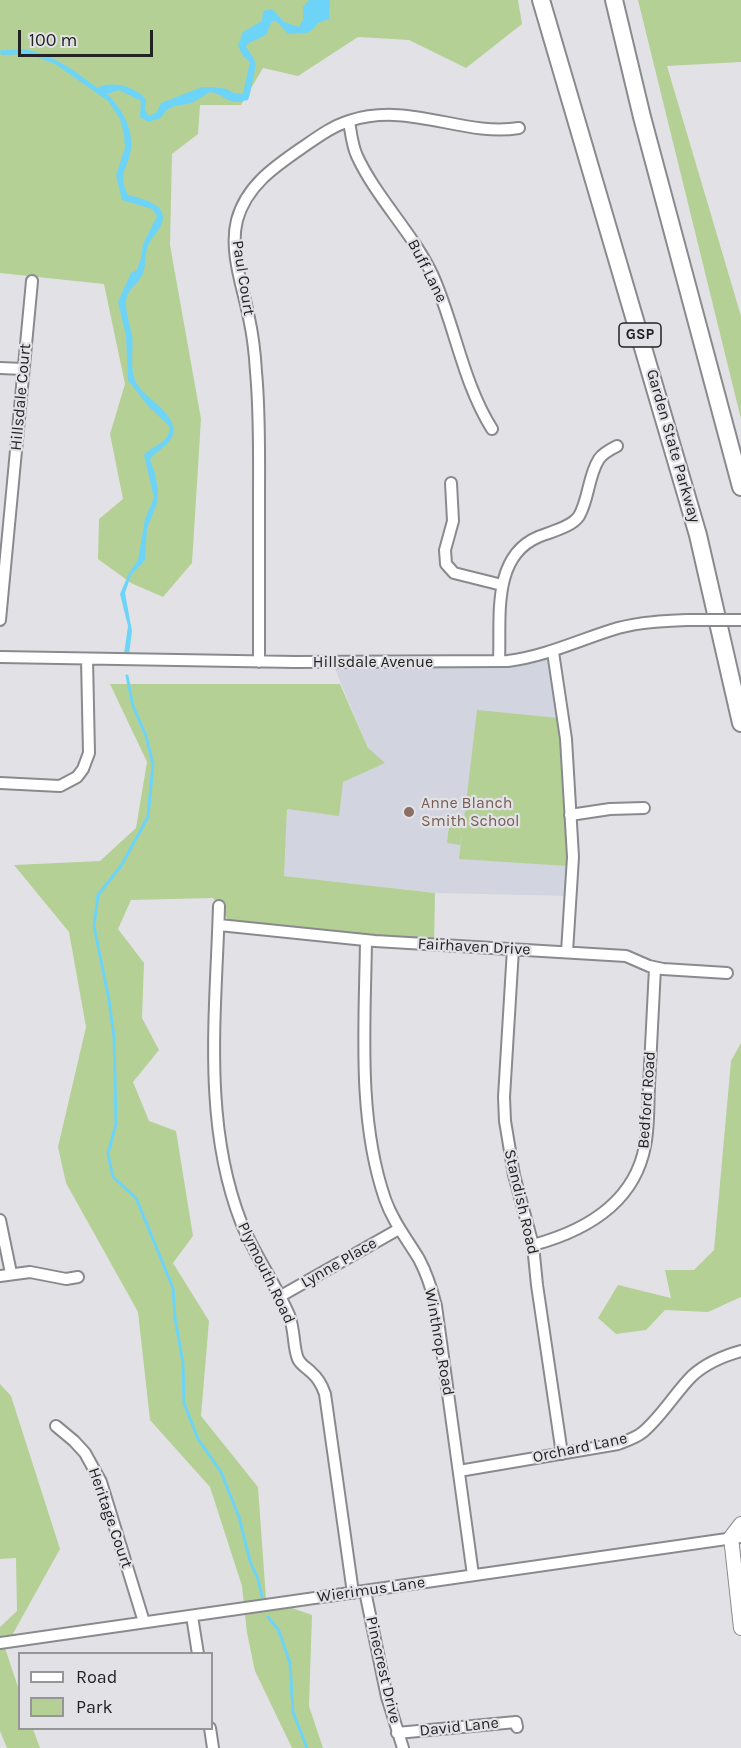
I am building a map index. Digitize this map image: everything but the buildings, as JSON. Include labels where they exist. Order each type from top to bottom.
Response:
[{"type":"highway","name":"Garden State Parkway","points":[[541,0],[698,536],[741,723]]},
{"type":"highway","points":[[614,0],[642,117],[741,487]]},
{"type":"main road","points":[[741,1524],[736,1537],[741,1628]]},
{"type":"street","name":"Paul Court","points":[[259,662],[259,460],[256,374],[251,328],[236,260],[235,236],[237,221],[245,200],[272,168],[329,129],[349,121],[381,114],[399,114],[501,130],[519,128]]},
{"type":"street","name":"Buff Lane","points":[[349,121],[353,144],[363,166],[431,273],[441,295],[480,410],[492,429]]},
{"type":"street","name":"Hillsdale Court","points":[[0,620],[32,281]]},
{"type":"street","points":[[0,368],[23,369]]},
{"type":"street","points":[[499,661],[502,585],[507,568],[523,545],[574,521],[579,516],[591,476],[600,457],[617,446]]},
{"type":"street","points":[[451,483],[453,521],[446,550],[446,564],[454,573],[502,585]]},
{"type":"street","name":"Hillsdale Avenue","points":[[0,657],[259,662],[499,661],[530,658],[553,652],[638,624],[687,620],[741,620]]},
{"type":"street","points":[[553,652],[562,704],[570,815],[572,885],[567,952]]},
{"type":"street","points":[[0,783],[60,786],[77,777],[83,769],[89,753],[87,659]]},
{"type":"street","points":[[570,815],[610,808],[644,808]]},
{"type":"street","name":"Plymouth Road","points":[[219,906],[215,1078],[220,1143],[241,1221],[293,1326],[297,1358],[316,1377],[326,1394],[359,1592]]},
{"type":"street","name":"Fairhaven Drive","points":[[219,925],[366,940],[626,956],[654,968],[727,973]]},
{"type":"street","name":"Winthrop Road","points":[[366,940],[364,1051],[366,1102],[371,1135],[384,1198],[399,1229],[418,1258],[432,1290],[436,1306],[473,1575]]},
{"type":"street","name":"Standish Road","points":[[513,949],[504,1096],[505,1121],[514,1175],[533,1245],[562,1454]]},
{"type":"street","name":"Bedford Road","points":[[533,1245],[560,1238],[596,1220],[621,1197],[638,1171],[646,1143],[654,968]]},
{"type":"street","points":[[0,1220],[11,1274]]},
{"type":"street","name":"Lynne Place","points":[[279,1297],[399,1229]]},
{"type":"street","points":[[0,1276],[47,1274],[66,1279],[78,1276]]},
{"type":"street","name":"Orchard Lane","points":[[459,1472],[618,1444],[643,1432],[692,1377],[716,1359],[741,1351]]},
{"type":"street","name":"Heritage Court","points":[[56,1426],[85,1453],[101,1482],[144,1623]]},
{"type":"street","name":"Wierimus Lane","points":[[0,1643],[736,1537]]},
{"type":"street","name":"Pinecrest Drive","points":[[359,1592],[402,1748]]},
{"type":"street","points":[[192,1616],[198,1652]]},
{"type":"street","name":"David Lane","points":[[397,1733],[516,1722],[517,1728]]},
{"type":"street","points":[[210,1730],[213,1748]]},
{"type":"shaded area","points":[[553,652],[562,704],[572,896],[435,893],[283,876],[287,809],[343,782],[368,748],[332,662],[508,661]]},
{"type":"green space","points":[[0,0],[518,0],[522,24],[466,68],[409,40],[358,37],[298,76],[263,68],[241,105],[200,105],[198,134],[172,154],[170,245],[201,419],[192,563],[163,597],[131,583],[98,559],[99,519],[123,499],[110,434],[125,384],[104,284],[0,273]]},
{"type":"green space","points":[[638,0],[741,0],[741,62],[667,66],[741,316],[741,419]]},
{"type":"green space","points":[[110,684],[340,684],[368,748],[385,763],[343,782],[339,816],[287,809],[284,876],[435,893],[434,946],[236,931],[213,898],[131,900],[118,929],[144,963],[142,1018],[159,1050],[133,1082],[149,1121],[176,1131],[193,1236],[173,1263],[209,1321],[201,1416],[258,1487],[266,1599],[312,1615],[309,1706],[323,1748],[292,1748],[255,1671],[247,1633],[242,1586],[210,1487],[150,1420],[138,1312],[66,1183],[58,1147],[86,1027],[69,932],[14,865],[100,861],[136,828],[147,762]]},
{"type":"green space","points":[[477,710],[559,718],[567,866],[459,859],[462,833],[460,845],[447,843],[450,818],[464,820]]},
{"type":"green space","points":[[741,1043],[741,1297],[708,1312],[665,1310],[646,1330],[616,1334],[598,1318],[618,1285],[671,1298],[665,1270],[694,1270],[714,1250],[731,1061]]},
{"type":"green space","points":[[0,1384],[11,1396],[60,1549],[5,1648],[18,1687],[18,1730],[33,1730],[40,1748],[7,1748],[0,1731],[0,1627],[17,1611],[16,1558],[0,1559]]},
{"type":"water","points":[[309,0],[330,0],[329,19],[318,23],[306,33],[288,34],[276,21],[272,21],[266,35],[249,43],[246,47],[255,65],[248,100],[235,102],[210,92],[194,102],[171,107],[161,118],[148,122],[140,117],[141,101],[119,90],[107,94],[122,112],[130,134],[130,156],[123,176],[128,195],[152,203],[163,216],[161,226],[148,246],[143,273],[126,299],[126,308],[132,335],[132,366],[137,384],[166,414],[173,427],[173,434],[169,442],[150,460],[158,490],[157,503],[147,529],[145,560],[131,575],[125,593],[132,631],[129,655],[124,654],[128,626],[120,594],[129,573],[138,560],[145,519],[154,498],[144,455],[165,440],[169,426],[148,406],[128,380],[126,336],[118,302],[131,273],[137,270],[143,244],[157,216],[152,209],[122,200],[116,175],[125,148],[124,134],[120,119],[108,101],[55,64],[28,54],[1,55],[0,50],[26,49],[48,56],[97,88],[117,85],[130,88],[146,100],[145,109],[148,116],[156,113],[161,103],[202,87],[227,89],[235,94],[243,93],[250,62],[243,56],[238,46],[243,32],[262,21],[263,11],[272,9],[284,22],[299,27],[303,20],[303,7]]},
{"type":"waterway","points":[[127,676],[133,706],[146,736],[153,764],[148,817],[121,866],[98,895],[94,926],[114,1037],[116,1124],[108,1154],[113,1177],[136,1198],[173,1288],[175,1318],[183,1363],[184,1403],[198,1439],[221,1472],[239,1517],[262,1597]]},
{"type":"waterway","points":[[268,1617],[279,1631],[290,1663],[293,1712],[307,1748]]},
{"type":"place","name":"Anne Blanch Smith School","points":[[409,812]]}]
